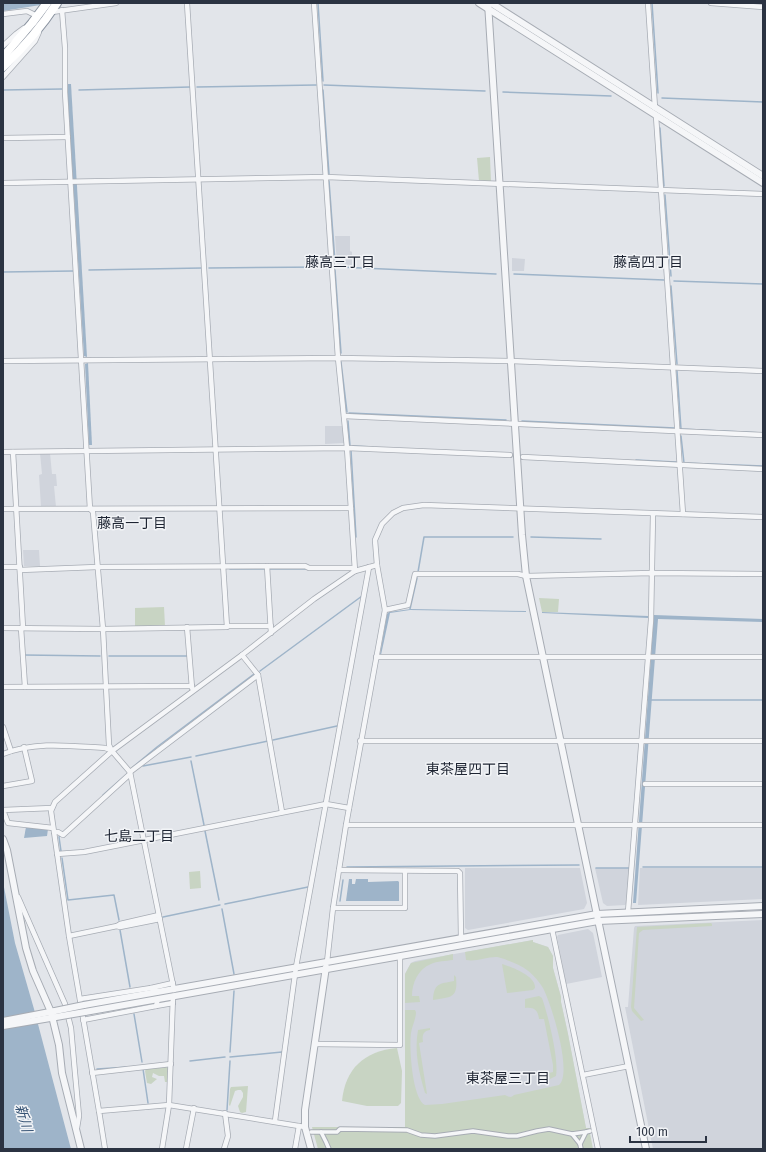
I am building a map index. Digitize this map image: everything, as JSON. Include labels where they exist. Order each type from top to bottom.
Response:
[{"type":"highway","points":[[3,67],[8,52],[37,17],[46,3]]},
{"type":"highway","points":[[8,52],[59,6]]},
{"type":"street","points":[[116,3],[59,6],[65,48],[65,92],[68,137],[74,182],[90,509],[93,512],[109,744],[112,751],[130,773],[160,917],[173,990],[169,1105],[162,1149]]},
{"type":"street","points":[[187,3],[227,626]]},
{"type":"street","points":[[314,3],[338,358],[347,448],[356,571]]},
{"type":"street","points":[[480,3],[489,5],[763,176]]},
{"type":"street","points":[[648,3],[655,108]]},
{"type":"street","points":[[711,3],[763,7]]},
{"type":"street","points":[[489,5],[656,116],[763,183]]},
{"type":"street","points":[[489,5],[514,424],[526,576],[646,1149]]},
{"type":"street","points":[[3,14],[27,11],[37,17]]},
{"type":"street","points":[[3,77],[35,41],[45,20]]},
{"type":"street","points":[[656,116],[683,514]]},
{"type":"street","points":[[3,138],[68,137]]},
{"type":"street","points":[[3,183],[326,177],[499,185],[763,194]]},
{"type":"street","points":[[3,361],[338,358],[511,361],[763,371]]},
{"type":"street","points":[[344,416],[763,435]]},
{"type":"street","points":[[3,452],[347,448],[510,455]]},
{"type":"street","points":[[14,452],[25,687]]},
{"type":"street","points":[[523,457],[763,469]]},
{"type":"street","points":[[295,1149],[302,1127],[305,1110],[346,825],[360,741],[385,610],[377,565],[375,540],[387,518],[403,508],[424,505],[763,517]]},
{"type":"street","points":[[3,509],[351,508]]},
{"type":"street","points":[[628,912],[649,657],[653,514]]},
{"type":"street","points":[[105,1149],[69,936],[53,830],[52,808],[55,802],[112,751],[194,692],[314,599],[356,571],[377,565]]},
{"type":"street","points":[[3,567],[267,566],[352,568],[356,571]]},
{"type":"street","points":[[267,566],[271,633]]},
{"type":"street","points":[[275,1121],[296,967],[369,567]]},
{"type":"street","points":[[385,610],[408,605],[415,574],[518,574],[526,576],[652,573],[763,574]]},
{"type":"street","points":[[3,628],[271,626]]},
{"type":"street","points":[[187,627],[192,686],[194,692]]},
{"type":"street","points":[[242,655],[258,674],[282,812]]},
{"type":"street","points":[[376,657],[763,657]]},
{"type":"street","points":[[52,808],[3,810],[8,823],[53,830],[63,835],[130,773],[258,674]]},
{"type":"street","points":[[3,687],[192,686]]},
{"type":"street","points":[[3,727],[11,751]]},
{"type":"street","points":[[360,741],[763,741]]},
{"type":"street","points":[[3,754],[24,747],[40,745],[105,748],[112,751]]},
{"type":"street","points":[[3,786],[32,781],[24,747]]},
{"type":"street","points":[[646,784],[763,784]]},
{"type":"street","points":[[57,854],[84,852],[326,804],[349,808]]},
{"type":"street","points":[[346,825],[763,825]]},
{"type":"street","points":[[3,839],[21,927],[33,971],[51,1015],[59,1045],[62,1072],[81,1149]]},
{"type":"street","points":[[339,870],[458,871],[460,873],[461,939]]},
{"type":"street","points":[[333,908],[405,908],[405,870]]},
{"type":"street","points":[[14,888],[65,1004],[71,1028],[76,1073],[79,1116],[76,1130]]},
{"type":"street","points":[[3,1026],[85,1008],[159,996],[173,990],[597,914],[763,906]]},
{"type":"street","points":[[80,998],[151,988],[173,990],[295,975],[598,921],[763,914]]},
{"type":"street","points":[[69,936],[117,926],[120,927],[160,917]]},
{"type":"street","points":[[552,929],[598,1149]]},
{"type":"street","points":[[315,1044],[400,1045],[400,956]]},
{"type":"street","points":[[151,988],[159,996]]},
{"type":"street","points":[[156,1006],[159,996]]},
{"type":"street","points":[[83,1020],[173,1003]]},
{"type":"street","points":[[3,1021],[51,1015]]},
{"type":"street","points":[[92,1073],[171,1064]]},
{"type":"street","points":[[583,1075],[629,1066]]},
{"type":"street","points":[[98,1111],[169,1105],[275,1121],[302,1127]]},
{"type":"street","points":[[186,1149],[194,1108]]},
{"type":"street","points":[[224,1149],[228,1136],[225,1113]]},
{"type":"street","points":[[302,1127],[311,1149]]},
{"type":"street","points":[[311,1132],[337,1132],[340,1129],[407,1130],[421,1135],[435,1136],[474,1130],[508,1136],[517,1136],[549,1129],[572,1134],[590,1131]]},
{"type":"street","points":[[321,1132],[329,1149]]},
{"type":"street","points":[[580,1149],[580,1144],[586,1132]]},
{"type":"street","points":[[572,1134],[580,1144]]},
{"type":"shaded area","points":[[335,236],[350,236],[352,265],[337,264]]},
{"type":"shaded area","points":[[512,258],[525,259],[524,271],[512,271]]},
{"type":"shaded area","points":[[325,426],[342,426],[344,443],[325,444]]},
{"type":"shaded area","points":[[40,453],[50,453],[52,474],[56,474],[57,486],[54,486],[56,507],[41,507],[39,475],[42,474]]},
{"type":"shaded area","points":[[23,550],[39,550],[40,566],[24,566]]},
{"type":"shaded area","points":[[465,868],[580,868],[587,903],[584,909],[468,930],[465,928]]},
{"type":"shaded area","points":[[595,868],[630,868],[627,903],[625,905],[607,906],[603,903]]},
{"type":"shaded area","points":[[640,868],[763,868],[763,899],[638,905]]},
{"type":"shaded area","points":[[763,920],[763,1149],[653,1149],[625,1007],[628,1007],[634,928],[635,926]]},
{"type":"shaded area","points":[[588,929],[593,933],[602,977],[566,984],[557,937],[558,935]]},
{"type":"shaded area","points":[[533,940],[533,942],[548,947],[553,956],[553,968],[561,997],[586,1128],[405,1127],[405,974],[411,963],[415,961]]},
{"type":"green space","points":[[490,157],[491,182],[479,181],[477,158]]},
{"type":"green space","points":[[539,598],[559,599],[558,612],[542,612]]},
{"type":"green space","points":[[164,607],[165,626],[135,626],[135,608]]},
{"type":"green space","points":[[200,871],[201,888],[190,889],[189,872]]},
{"type":"green space","points":[[712,924],[712,926],[643,930],[639,933],[634,1008],[644,1020],[641,1021],[632,1011],[631,1007],[637,927]]},
{"type":"green space","points":[[533,940],[533,942],[548,947],[553,956],[553,968],[561,997],[586,1128],[589,1128],[593,1149],[318,1149],[312,1127],[405,1127],[405,1010],[415,1010],[416,1012],[410,1040],[412,1072],[417,1093],[425,1105],[505,1095],[511,1097],[514,1095],[559,1085],[563,1078],[564,1067],[562,1053],[551,1008],[547,996],[539,982],[524,968],[502,958],[496,957],[466,960],[465,952]]},
{"type":"green space","points":[[453,954],[453,960],[433,963],[426,966],[419,973],[413,986],[412,996],[419,996],[420,1002],[405,1003],[405,974],[411,963]]},
{"type":"green space","points":[[502,964],[528,976],[532,980],[535,988],[533,990],[507,993]]},
{"type":"green space","points":[[454,975],[456,977],[455,993],[449,997],[433,1000],[436,987],[441,984],[454,981]]},
{"type":"green space","points":[[539,996],[542,998],[547,1015],[556,1059],[556,1076],[550,1079],[549,1073],[553,1072],[553,1065],[544,1019],[539,1019],[538,1013],[535,1010],[525,1008],[525,999]]},
{"type":"green space","points":[[430,1028],[430,1030],[426,1031],[424,1034],[423,1042],[419,1043],[427,1094],[425,1093],[419,1070],[417,1038],[418,1030]]},
{"type":"green space","points":[[397,1048],[402,1071],[401,1103],[398,1106],[367,1106],[342,1101],[347,1080],[358,1064],[375,1053]]},
{"type":"green space","points":[[168,1068],[167,1082],[165,1082],[164,1076],[159,1076],[153,1073],[152,1077],[157,1079],[151,1084],[147,1083],[146,1069]]},
{"type":"green space","points":[[248,1086],[246,1112],[242,1113],[240,1112],[238,1106],[243,1097],[243,1093],[241,1090],[235,1091],[230,1106],[230,1089],[231,1087]]},
{"type":"water","points":[[3,3],[53,3],[3,11]]},
{"type":"water","points":[[67,84],[71,84],[87,357],[84,356]]},
{"type":"water","points":[[88,363],[92,445],[89,445],[85,364]]},
{"type":"water","points":[[411,609],[526,612],[410,610],[390,613],[381,655],[387,614],[389,612]]},
{"type":"water","points":[[542,613],[648,616],[648,618]]},
{"type":"water","points":[[654,615],[763,619],[763,622],[658,619],[636,903],[633,903]]},
{"type":"water","points":[[26,827],[48,829],[47,836],[24,838]]},
{"type":"water","points":[[349,879],[352,879],[352,884],[355,884],[356,879],[368,879],[368,882],[398,881],[399,901],[346,901]]},
{"type":"water","name":"新川","points":[[3,882],[15,943],[71,1149],[3,1149]]},
{"type":"waterway","points":[[318,3],[323,81]]},
{"type":"waterway","points":[[652,3],[658,93]]},
{"type":"waterway","points":[[197,87],[316,85]]},
{"type":"waterway","points":[[324,85],[485,91]]},
{"type":"waterway","points":[[79,90],[190,87]]},
{"type":"waterway","points":[[3,90],[62,89]]},
{"type":"waterway","points":[[323,90],[329,174]]},
{"type":"waterway","points":[[503,92],[611,96]]},
{"type":"waterway","points":[[662,98],[763,102]]},
{"type":"waterway","points":[[660,128],[664,186]]},
{"type":"waterway","points":[[329,181],[335,262]]},
{"type":"waterway","points":[[665,195],[671,276]]},
{"type":"waterway","points":[[209,268],[328,267]]},
{"type":"waterway","points":[[339,267],[496,274]]},
{"type":"waterway","points":[[89,270],[202,268]]},
{"type":"waterway","points":[[335,270],[341,353]]},
{"type":"waterway","points":[[3,272],[73,271]]},
{"type":"waterway","points":[[514,274],[664,280]]},
{"type":"waterway","points":[[674,281],[763,284]]},
{"type":"waterway","points":[[671,286],[677,364]]},
{"type":"waterway","points":[[341,362],[347,412]]},
{"type":"waterway","points":[[677,371],[681,429],[763,433]]},
{"type":"waterway","points":[[349,413],[506,420]]},
{"type":"waterway","points":[[348,421],[350,446]]},
{"type":"waterway","points":[[522,421],[675,428]]},
{"type":"waterway","points":[[681,436],[684,463],[763,466]]},
{"type":"waterway","points":[[353,446],[373,447]]},
{"type":"waterway","points":[[351,450],[356,537]]},
{"type":"waterway","points":[[636,460],[676,462]]},
{"type":"waterway","points":[[418,572],[424,537],[513,537]]},
{"type":"waterway","points":[[531,537],[601,539]]},
{"type":"waterway","points":[[230,569],[266,569]]},
{"type":"waterway","points":[[270,569],[305,569]]},
{"type":"waterway","points":[[410,609],[417,578]]},
{"type":"waterway","points":[[260,671],[362,596]]},
{"type":"waterway","points":[[24,655],[100,656]]},
{"type":"waterway","points":[[109,656],[187,656]]},
{"type":"waterway","points":[[133,767],[157,747],[254,674]]},
{"type":"waterway","points":[[648,700],[763,700]]},
{"type":"waterway","points":[[273,740],[337,726]]},
{"type":"waterway","points":[[196,756],[268,741]]},
{"type":"waterway","points":[[143,766],[191,757]]},
{"type":"waterway","points":[[191,761],[204,825]]},
{"type":"waterway","points":[[103,795],[127,774]]},
{"type":"waterway","points":[[205,831],[219,900]]},
{"type":"waterway","points":[[60,836],[61,851]]},
{"type":"waterway","points":[[62,858],[68,900],[114,895],[119,920]]},
{"type":"waterway","points":[[347,867],[579,865]]},
{"type":"waterway","points":[[643,867],[763,867]]},
{"type":"waterway","points":[[596,868],[630,868]]},
{"type":"waterway","points":[[340,901],[343,880]]},
{"type":"waterway","points":[[225,904],[308,887]]},
{"type":"waterway","points":[[163,917],[220,905]]},
{"type":"waterway","points":[[222,909],[234,974]]},
{"type":"waterway","points":[[120,930],[130,987]]},
{"type":"waterway","points":[[230,1052],[234,991]]},
{"type":"waterway","points":[[134,1014],[142,1062]]},
{"type":"waterway","points":[[230,1057],[282,1052]]},
{"type":"waterway","points":[[190,1061],[225,1057]]},
{"type":"waterway","points":[[227,1110],[230,1061]]},
{"type":"waterway","points":[[97,1069],[129,1067]]},
{"type":"waterway","points":[[143,1069],[148,1103]]},
{"type":"district","name":"藤高三丁目","points":[[340,262]]},
{"type":"district","name":"藤高四丁目","points":[[648,262]]},
{"type":"district","name":"藤高一丁目","points":[[132,523]]},
{"type":"district","name":"東茶屋四丁目","points":[[468,769]]},
{"type":"district","name":"七島二丁目","points":[[139,836]]},
{"type":"district","name":"東茶屋三丁目","points":[[508,1078]]}]
